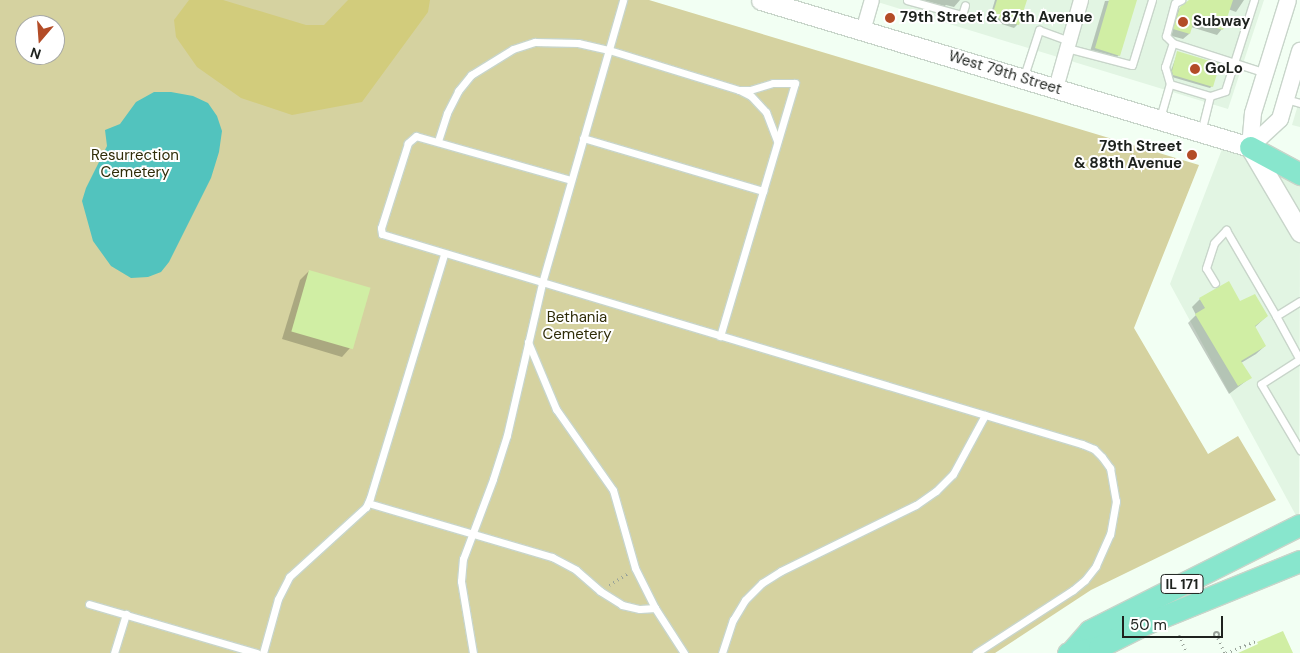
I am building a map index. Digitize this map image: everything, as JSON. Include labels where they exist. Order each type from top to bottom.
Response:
[{"type":"main road","name":"West 79th Street","points":[[761,0],[1250,147]]},
{"type":"main road","points":[[1250,147],[1300,156]]},
{"type":"main road","points":[[1250,147],[1300,174]]},
{"type":"main road","points":[[1250,147],[1300,232]]},
{"type":"main road","name":"IL 171","points":[[1070,652],[1089,631],[1300,525]]},
{"type":"main road","points":[[1246,582],[1300,551]]},
{"type":"main road","name":"IL 171","points":[[1070,652],[1099,647],[1147,624],[1300,561]]},
{"type":"street","points":[[863,31],[872,0]]},
{"type":"street","points":[[1056,88],[1081,0]]},
{"type":"street","points":[[1250,147],[1253,113],[1288,0]]},
{"type":"street","points":[[1250,147],[1280,119],[1293,101],[1300,51]]},
{"type":"lane","points":[[473,653],[461,581],[463,559],[500,458],[542,283],[623,0]]},
{"type":"lane","points":[[907,0],[962,15],[965,4]]},
{"type":"lane","points":[[1023,79],[1039,30],[1069,45],[1132,65],[1152,0]]},
{"type":"lane","points":[[1180,0],[1175,3],[1166,36],[1173,43],[1266,73]]},
{"type":"lane","points":[[1170,84],[1210,96],[1225,91],[1254,0]]},
{"type":"lane","points":[[438,141],[446,113],[458,91],[471,75],[513,49],[535,42],[556,41],[578,43],[609,50],[739,90],[751,96],[766,112],[778,142]]},
{"type":"lane","points":[[1159,120],[1170,84],[1165,67],[1173,43]]},
{"type":"lane","points":[[720,336],[795,83],[772,83],[750,90],[739,90]]},
{"type":"lane","points":[[1200,132],[1210,96]]},
{"type":"lane","points":[[571,180],[422,136],[411,138],[382,228],[382,234],[1094,449],[1110,468],[1116,501],[1114,519],[1104,550],[1085,580],[976,653]]},
{"type":"lane","points":[[583,138],[763,191]]},
{"type":"lane","points":[[1214,283],[1206,268],[1214,243],[1226,230],[1300,360],[1261,384],[1300,450]]},
{"type":"lane","points":[[263,653],[278,600],[289,577],[368,503],[444,254]]},
{"type":"lane","points":[[1276,316],[1300,301]]},
{"type":"lane","points":[[528,342],[556,409],[613,490],[635,568],[655,608],[684,653]]},
{"type":"lane","points":[[722,653],[733,620],[745,600],[762,583],[781,571],[908,510],[936,491],[953,474],[985,415]]},
{"type":"lane","points":[[368,503],[552,557],[576,570],[600,591],[622,605],[640,609],[655,608]]},
{"type":"lane","points":[[90,604],[257,653]]},
{"type":"lane","points":[[114,653],[126,614]]},
{"type":"path","points":[[600,591],[635,568]]},
{"type":"path","points":[[1179,635],[1187,653]]},
{"type":"path","points":[[1218,638],[1225,653],[1256,641]]},
{"type":"shaded area","points":[[189,0],[223,0],[306,25],[324,25],[348,0],[430,0],[428,12],[362,102],[292,115],[241,98],[197,67],[176,37],[174,20]]},
{"type":"shaded area","points":[[871,0],[1264,0],[1228,109]]},
{"type":"shaded area","points":[[1300,98],[1300,127],[1292,125]]},
{"type":"shaded area","points":[[1224,144],[1244,150],[1300,244],[1299,521],[1170,284]]},
{"type":"shaded area","points":[[1262,159],[1300,179],[1300,223]]},
{"type":"green space","name":"Bethania Cemetery","points":[[0,0],[649,0],[1199,165],[1134,328],[1208,454],[1238,436],[1276,500],[1091,590],[995,653],[0,653]]},
{"type":"water","points":[[154,92],[171,92],[193,96],[208,103],[217,116],[222,131],[219,152],[211,178],[169,262],[161,272],[148,277],[131,278],[111,266],[93,241],[82,201],[86,188],[107,146],[105,130],[120,124],[136,102]]},
{"type":"building","points":[[997,0],[1027,0],[1019,25],[992,16]]},
{"type":"building","points":[[1109,0],[1137,0],[1120,56],[1095,48]]},
{"type":"building","points":[[1189,0],[1233,0],[1223,30],[1194,21],[1190,34],[1173,29],[1180,7]]},
{"type":"building","name":"GoLo","points":[[1177,51],[1220,64],[1213,87],[1173,75],[1172,71]]},
{"type":"building","points":[[309,270],[371,288],[353,349],[291,332]]},
{"type":"building","points":[[1229,281],[1240,301],[1255,294],[1268,316],[1255,326],[1266,346],[1241,361],[1252,378],[1238,386],[1195,314],[1205,308],[1199,298]]},
{"type":"building","points":[[1283,631],[1293,653],[1238,653],[1258,644],[1257,642]]},
{"type":"place","name":"79th Street & 87th Avenue","points":[[890,18]]},
{"type":"place","name":"Subway","points":[[1183,22]]},
{"type":"place","name":"GoLo","points":[[1195,69]]},
{"type":"place","name":"79th Street & 88th Avenue","points":[[1192,155]]},
{"type":"park label","name":"Resurrection Cemetery","points":[[135,164]]}]
